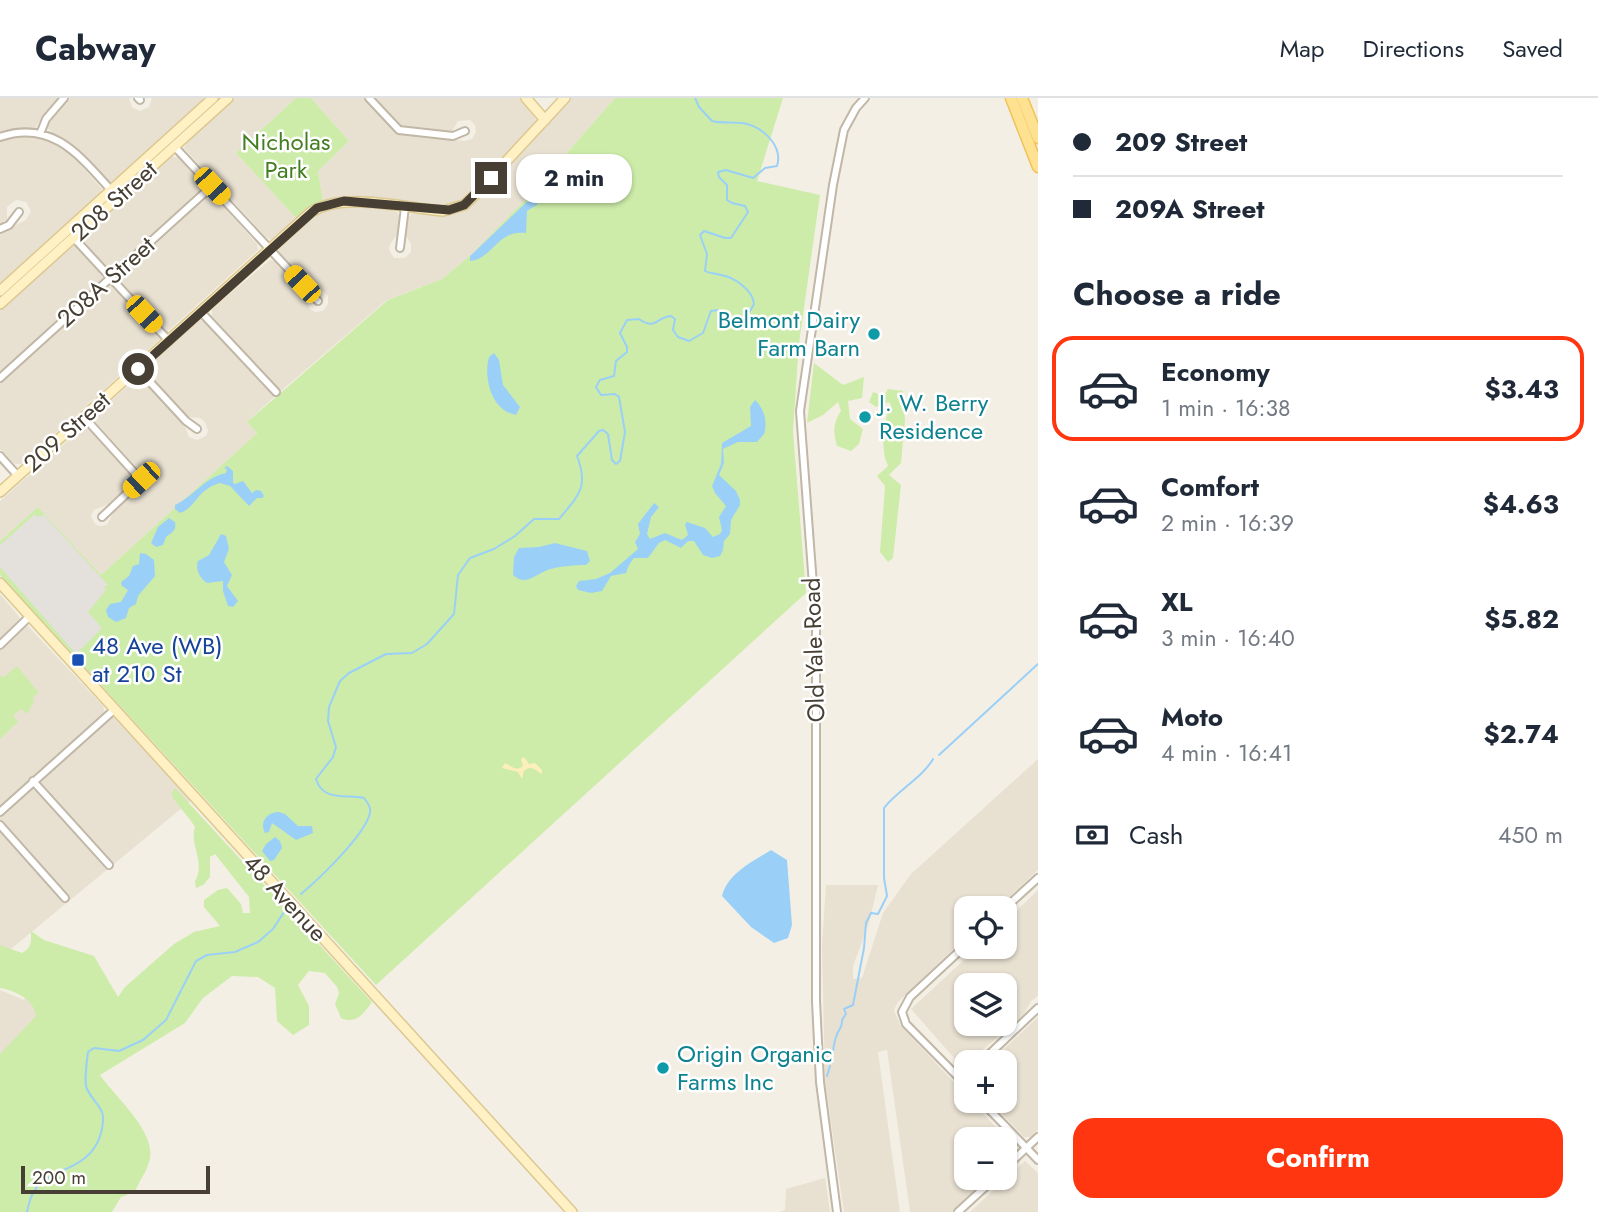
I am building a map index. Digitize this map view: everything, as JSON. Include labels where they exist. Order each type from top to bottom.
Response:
[{"type":"main road","name":"208 Street","points":[[0,304],[171,143],[213,98]]},
{"type":"main road","name":"208 Street","points":[[0,291],[111,190],[228,98]]},
{"type":"main road","points":[[526,98],[545,120]]},
{"type":"main road","name":"209 Street","points":[[0,492],[311,212],[330,203],[354,201],[443,211],[464,205],[565,98]]},
{"type":"main road","points":[[1011,98],[1038,167]]},
{"type":"main road","points":[[1022,98],[1038,138]]},
{"type":"main road","name":"48 Avenue","points":[[0,583],[572,1212]]},
{"type":"street","points":[[40,134],[46,119],[64,98]]},
{"type":"street","points":[[369,98],[399,130],[453,136],[465,131]]},
{"type":"street","name":"Old Yale Road","points":[[837,1212],[820,1082],[816,1001],[816,625],[800,411],[833,185],[844,130],[865,98]]},
{"type":"street","points":[[0,137],[19,133],[40,134],[55,139],[75,151],[111,190]]},
{"type":"street","points":[[171,143],[317,301]]},
{"type":"street","name":"208A Street","points":[[0,378],[212,186]]},
{"type":"street","points":[[400,248],[405,207]]},
{"type":"street","points":[[0,229],[9,225],[19,212]]},
{"type":"street","points":[[73,237],[169,341]]},
{"type":"street","points":[[201,312],[276,392]]},
{"type":"street","points":[[138,369],[186,421],[197,429]]},
{"type":"street","points":[[84,417],[141,480],[102,517]]},
{"type":"street","points":[[0,456],[18,475]]},
{"type":"street","points":[[0,645],[30,616]]},
{"type":"street","points":[[0,812],[115,709]]},
{"type":"street","points":[[33,781],[109,865]]},
{"type":"street","points":[[0,825],[65,898]]},
{"type":"street","points":[[1017,897],[1038,878]]},
{"type":"street","points":[[954,956],[910,997],[902,1012],[906,1024],[954,1070]]},
{"type":"street","points":[[994,1050],[1038,1008]]},
{"type":"street","points":[[993,1113],[1038,1160]]},
{"type":"street","points":[[1017,1157],[1038,1137]]},
{"type":"street","points":[[958,1212],[982,1190]]},
{"type":"shaded area","points":[[0,98],[59,98],[36,127],[0,132]]},
{"type":"shaded area","points":[[70,98],[129,98],[132,107],[140,111],[149,107],[152,98],[207,98],[112,182],[78,149],[48,129],[47,125],[53,116]]},
{"type":"shaded area","points":[[235,98],[296,98],[236,153],[297,219],[271,240],[184,148],[189,140]]},
{"type":"shaded area","points":[[311,98],[365,98],[396,133],[465,141],[472,139],[476,132],[475,125],[470,120],[458,121],[451,133],[400,127],[374,98],[520,98],[536,120],[487,177],[456,204],[435,206],[346,197],[323,201],[318,171],[349,141]]},
{"type":"shaded area","points":[[570,98],[615,98],[529,196],[472,254],[442,279],[387,300],[281,391],[212,316],[212,309],[270,260],[277,262],[305,293],[310,309],[315,312],[323,311],[328,304],[328,296],[323,291],[311,288],[278,251],[280,245],[311,218],[328,208],[352,205],[396,211],[400,217],[398,234],[389,250],[394,258],[405,258],[411,252],[411,244],[406,236],[411,214],[445,214],[465,208]]},
{"type":"shaded area","points":[[28,136],[49,140],[68,151],[102,189],[99,195],[0,284],[0,233],[26,220],[31,211],[26,202],[16,200],[7,207],[7,221],[0,225],[0,141]]},
{"type":"shaded area","points":[[170,156],[179,158],[201,183],[201,191],[109,271],[81,238]]},
{"type":"shaded area","points":[[209,195],[216,198],[257,244],[258,250],[167,332],[117,278]]},
{"type":"shaded area","points":[[72,245],[78,247],[104,278],[0,372],[0,310]]},
{"type":"shaded area","points":[[108,285],[112,285],[160,339],[21,464],[15,464],[0,449],[0,382]]},
{"type":"shaded area","points":[[200,320],[208,323],[275,396],[247,422],[257,433],[101,575],[38,507],[0,541],[0,501],[82,428],[90,429],[133,478],[132,484],[109,504],[94,510],[91,516],[95,524],[107,525],[114,511],[133,493],[146,487],[146,478],[94,420],[98,412],[137,378],[143,380],[184,424],[189,437],[197,440],[206,436],[208,431],[205,422],[200,418],[188,417],[147,372],[150,365]]},
{"type":"shaded area","points":[[35,514],[37,517],[44,515],[108,585],[88,612],[102,628],[76,654],[0,567],[0,545]]},
{"type":"shaded area","points":[[0,594],[20,618],[0,641]]},
{"type":"shaded area","points":[[28,626],[103,706],[105,714],[0,808],[0,649]]},
{"type":"shaded area","points":[[115,712],[194,798],[0,958],[0,813]]},
{"type":"shaded area","points":[[1038,759],[1038,870],[1010,896],[954,896],[954,948],[898,1002],[894,1010],[900,1025],[954,1082],[954,1113],[982,1113],[996,1127],[954,1127],[954,1190],[975,1190],[952,1212],[910,1212],[887,1050],[878,1052],[900,1212],[844,1212],[825,1081],[822,946],[826,885],[878,885],[869,923],[853,966],[853,979],[862,978],[883,913],[911,874]]},
{"type":"shaded area","points":[[1038,890],[1038,996],[1031,1001],[1018,1020],[1017,973],[954,973],[954,1036],[999,1036],[982,1050],[954,1050],[954,1058],[911,1009],[965,959],[1017,959],[1017,910]]},
{"type":"shaded area","points":[[33,980],[40,1027],[0,1065],[0,990],[24,1000]]},
{"type":"shaded area","points":[[1038,1017],[1038,1130],[1030,1137],[1024,1137],[1001,1113],[1017,1113],[1017,1050],[1003,1050]]},
{"type":"shaded area","points":[[1025,1161],[1038,1173],[1038,1212],[970,1212],[994,1190],[1017,1190],[1017,1168]]},
{"type":"shaded area","points":[[825,1178],[830,1212],[779,1212],[785,1210],[786,1189]]},
{"type":"green space","name":"Nicholas Park","points":[[296,98],[311,98],[349,141],[318,171],[323,201],[310,207],[297,219],[236,153]]},
{"type":"green space","points":[[615,98],[783,98],[757,181],[820,195],[799,343],[793,431],[806,593],[376,985],[0,575],[0,541],[38,507],[101,575],[257,433],[247,422],[388,300],[442,279],[472,254],[529,196]]},
{"type":"green space","points":[[814,363],[843,385],[864,377],[862,398],[848,401],[850,419],[863,429],[859,444],[851,451],[837,446],[834,428],[841,411],[838,402],[823,415],[807,423]]},
{"type":"green space","points":[[888,389],[903,391],[905,420],[901,463],[889,475],[901,485],[893,558],[888,562],[880,552],[885,486],[877,476],[888,466],[884,452],[884,435],[891,405],[889,402],[876,407],[869,402],[873,392],[884,396]]},
{"type":"green space","points":[[17,666],[39,693],[33,696],[34,702],[27,714],[21,709],[13,716],[18,722],[0,739],[0,676],[4,677]]},
{"type":"green space","points":[[175,788],[372,1002],[363,1014],[355,1019],[341,1018],[335,1004],[339,993],[337,987],[325,973],[309,971],[298,985],[309,1006],[309,1025],[293,1035],[277,1021],[275,988],[258,977],[232,976],[203,998],[185,1023],[100,1075],[134,1116],[148,1140],[149,1162],[135,1192],[121,1197],[112,1212],[0,1212],[0,1054],[36,1016],[28,1000],[0,988],[0,945],[22,953],[29,947],[31,931],[44,940],[94,956],[118,997],[125,987],[174,944],[194,932],[220,926],[204,907],[204,900],[218,890],[227,888],[241,904],[243,913],[250,913],[249,897],[215,854],[210,857],[210,877],[196,888],[199,867],[194,840],[195,827],[171,794]]},
{"type":"sand","points":[[524,757],[529,764],[535,763],[542,770],[542,774],[529,768],[524,771],[522,779],[518,772],[502,768],[505,763],[520,768],[523,766],[521,759]]},
{"type":"water","points":[[532,197],[537,199],[538,204],[527,211],[526,233],[508,235],[484,255],[470,261],[470,256]]},
{"type":"water","points":[[494,353],[499,360],[503,385],[520,407],[516,415],[501,407],[491,392],[487,365],[489,357]]},
{"type":"water","points":[[755,400],[764,416],[764,434],[757,442],[738,442],[723,449],[724,463],[719,475],[736,491],[740,505],[731,520],[730,534],[724,541],[720,556],[712,558],[703,555],[694,541],[688,541],[681,548],[665,540],[659,543],[648,558],[634,558],[626,573],[611,576],[602,591],[591,593],[578,590],[576,586],[579,581],[596,579],[610,573],[638,549],[635,542],[640,534],[638,524],[654,503],[659,507],[651,517],[647,534],[650,539],[665,533],[682,540],[688,535],[685,524],[687,522],[705,528],[713,537],[720,534],[722,530],[719,517],[726,506],[712,486],[721,464],[722,443],[751,426],[750,407]]},
{"type":"water","points":[[227,466],[233,471],[233,483],[243,481],[252,493],[261,491],[264,496],[257,498],[249,506],[230,486],[220,483],[201,494],[185,511],[180,513],[175,509],[175,505],[206,483],[226,473],[227,469],[224,468]]},
{"type":"water","points":[[169,518],[175,522],[174,530],[166,537],[163,545],[156,547],[151,543],[158,527]]},
{"type":"water","points":[[221,534],[226,536],[229,549],[224,562],[232,575],[227,586],[238,601],[233,607],[228,606],[223,581],[207,583],[200,576],[197,567],[198,561],[209,555]]},
{"type":"water","points":[[555,543],[587,551],[590,561],[586,565],[551,569],[527,580],[513,575],[514,557],[519,548]]},
{"type":"water","points":[[140,553],[154,560],[155,576],[138,596],[136,604],[129,608],[126,618],[116,622],[108,617],[106,610],[110,604],[121,602],[128,590],[121,582],[129,576],[133,566],[139,564]]},
{"type":"water","points":[[279,812],[298,826],[312,826],[313,833],[296,840],[272,823],[269,832],[265,833],[265,818]]},
{"type":"water","points":[[275,837],[282,848],[274,860],[270,861],[262,851]]},
{"type":"water","points":[[771,850],[787,860],[792,925],[788,938],[774,943],[751,927],[722,896],[735,875]]},
{"type":"waterway","points":[[301,894],[351,844],[370,813],[364,798],[330,794],[319,786],[316,779],[333,757],[336,747],[328,721],[329,707],[340,681],[349,673],[386,654],[412,653],[427,644],[454,614],[458,575],[470,558],[494,549],[515,536],[534,519],[559,519],[580,490],[582,476],[577,456],[599,431],[603,430],[608,434],[612,460],[616,464],[620,461],[625,432],[619,397],[615,394],[601,395],[596,387],[600,380],[614,376],[616,361],[627,352],[620,333],[627,320],[639,319],[653,324],[671,316],[675,319],[673,330],[678,337],[689,341],[703,333],[711,311],[718,310],[728,324],[733,324],[744,319],[754,304],[747,289],[737,281],[705,271],[707,254],[700,235],[704,231],[731,238],[748,212],[745,206],[727,200],[727,185],[718,172],[726,170],[753,178],[765,168],[777,166],[777,152],[766,134],[754,126],[712,121],[699,107],[695,98]]},
{"type":"waterway","points":[[939,755],[1038,664]]},
{"type":"waterway","points":[[830,1061],[846,1014],[844,1009],[853,1005],[866,923],[871,913],[878,914],[887,896],[884,878],[884,808],[923,772],[933,759]]},
{"type":"waterway","points":[[27,1212],[37,1187],[44,1180],[81,1161],[96,1145],[101,1133],[102,1112],[86,1086],[88,1052],[94,1048],[119,1051],[143,1040],[166,1020],[196,961],[207,955],[235,952],[258,942],[273,929],[286,909]]},
{"type":"waterway","points":[[827,1076],[830,1066]]},
{"type":"place","name":"Belmont Dairy Farm Barn","points":[[874,334]]},
{"type":"place","name":"J. W. Berry Residence","points":[[865,417]]},
{"type":"place","name":"48 Ave (WB) at 210 St","points":[[78,660]]},
{"type":"place","name":"Origin Organic Farms Inc","points":[[663,1068]]},
{"type":"route","points":[[138,369],[317,208],[344,201],[449,210],[464,205],[491,178]]}]
